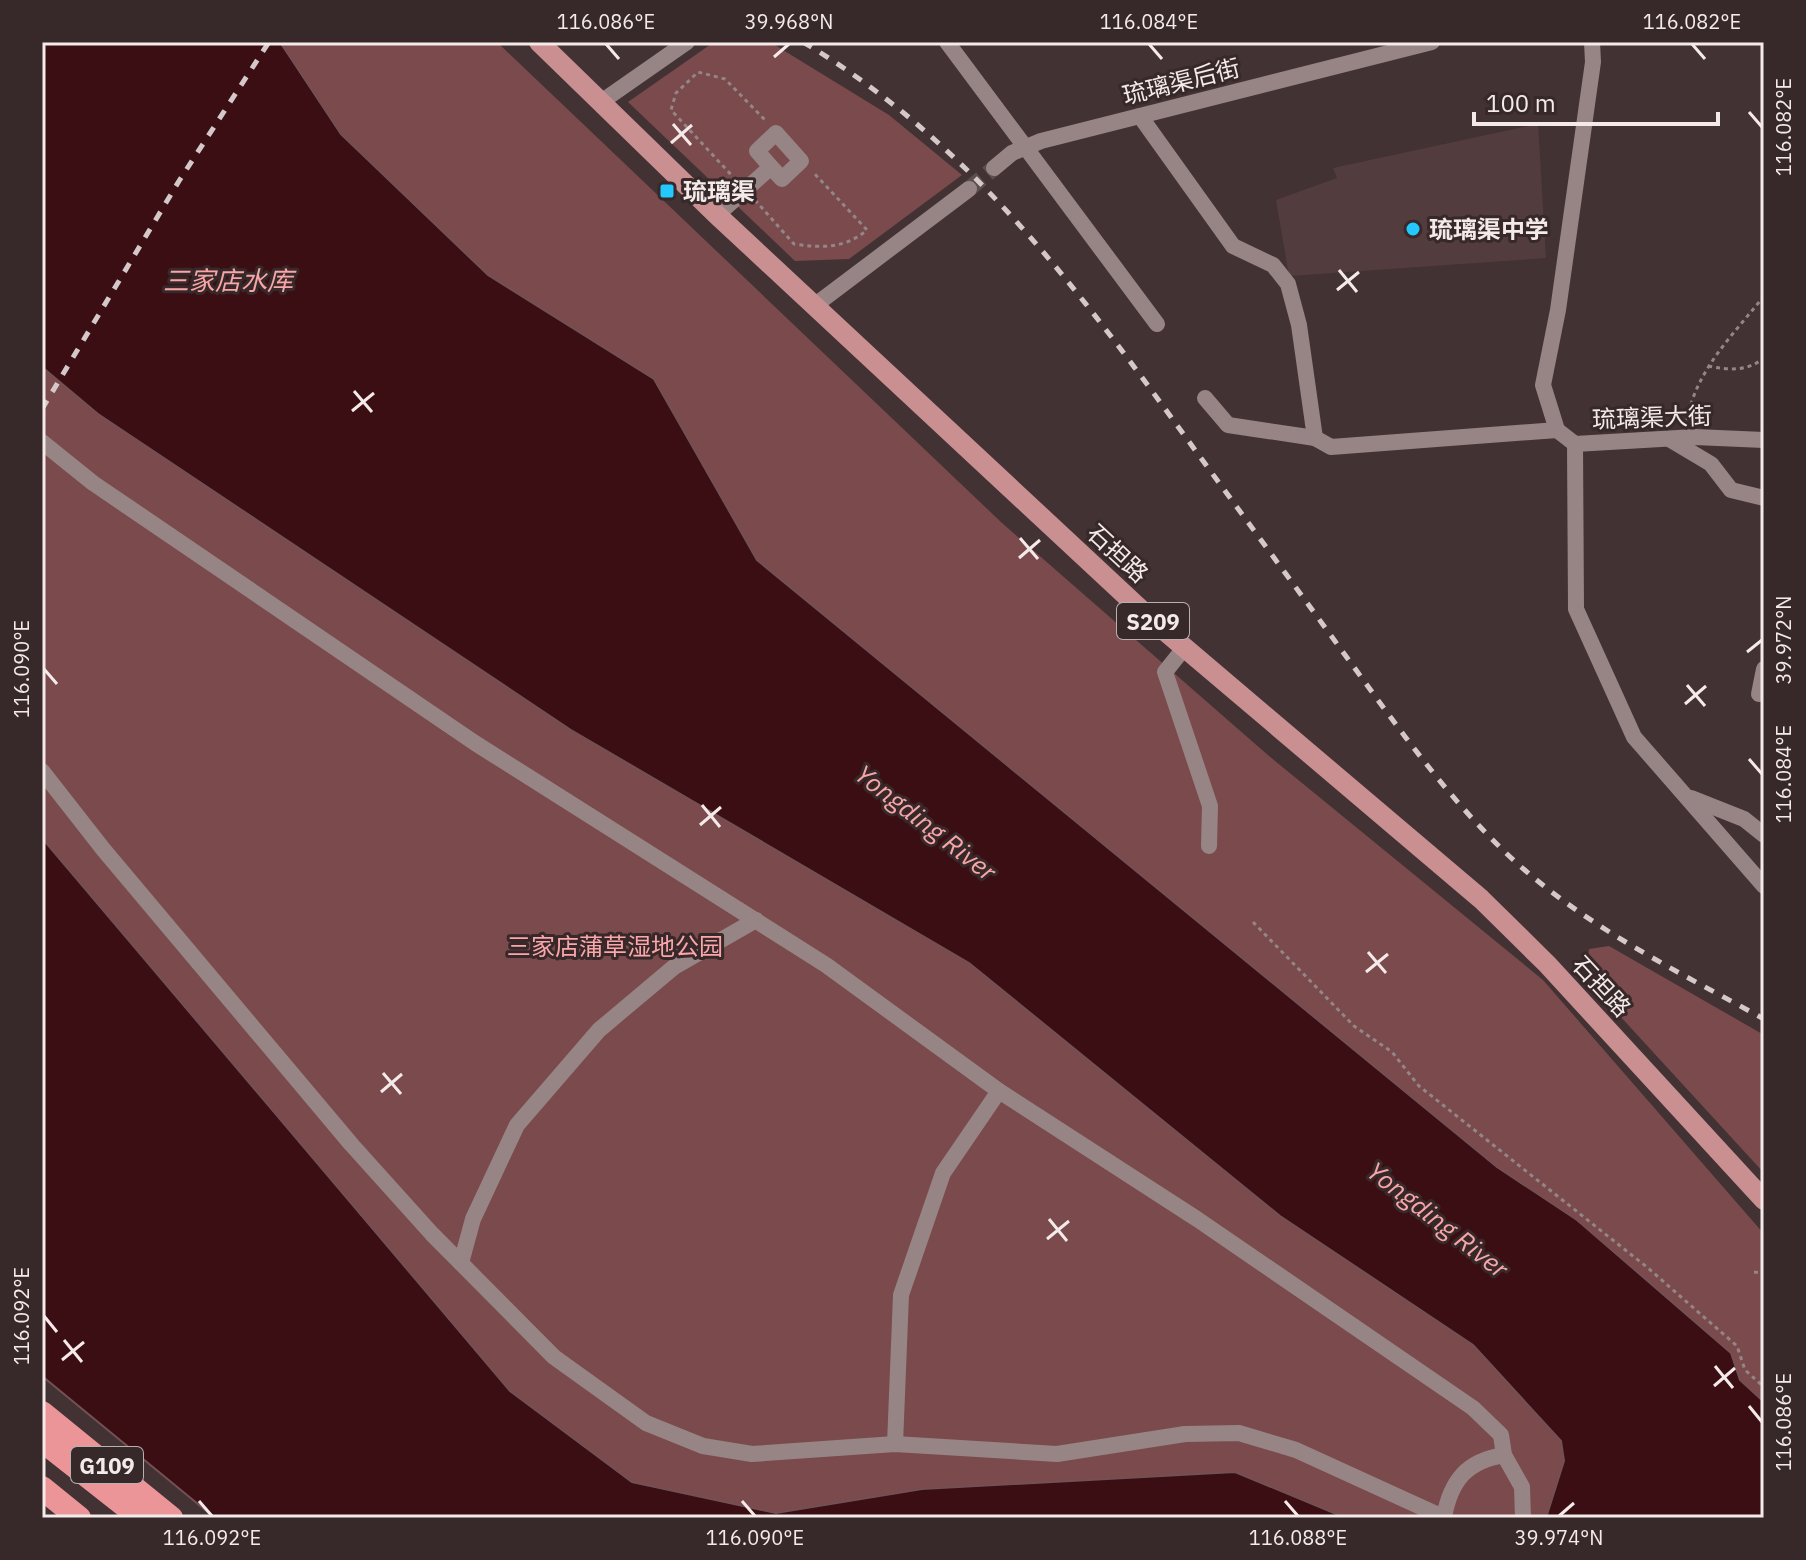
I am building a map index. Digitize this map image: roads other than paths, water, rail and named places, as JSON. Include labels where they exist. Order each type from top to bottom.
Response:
[{"type":"highway","name":"G109","points":[[42,1413],[171,1518]]},
{"type":"highway","points":[[42,1440],[141,1518]]},
{"type":"highway","name":"G109","points":[[42,1489],[79,1518]]},
{"type":"main road","name":"石担路","points":[[539,42],[814,306],[1185,647],[1481,899],[1547,964],[1764,1200]]},
{"type":"street","points":[[601,102],[687,42]]},
{"type":"street","points":[[947,42],[1157,324]]},
{"type":"street","name":"琉璃渠后街","points":[[994,168],[1027,146],[1432,42]]},
{"type":"street","name":"琉璃渠大街","points":[[1592,42],[1593,62],[1558,310],[1543,385],[1557,430],[1575,444],[1676,438],[1764,440]]},
{"type":"street","points":[[1140,116],[1233,246],[1273,265],[1288,284],[1299,325],[1315,438]]},
{"type":"street","points":[[776,133],[801,161],[782,179],[771,167],[757,151],[776,133]]},
{"type":"street","points":[[717,215],[771,167]]},
{"type":"street","points":[[814,306],[969,189]]},
{"type":"street","points":[[1205,398],[1228,425],[1315,438],[1331,447],[1557,430]]},
{"type":"street","points":[[1676,438],[1711,464],[1731,490],[1764,498]]},
{"type":"street","points":[[42,442],[93,483],[475,743],[826,965],[999,1091],[1197,1219],[1473,1408],[1501,1435],[1504,1455],[1522,1487],[1523,1518]]},
{"type":"street","points":[[1575,444],[1576,609],[1634,737],[1764,886]]},
{"type":"street","points":[[1185,647],[1165,672],[1210,806],[1209,846]]},
{"type":"street","points":[[1759,694],[1764,669]]},
{"type":"street","points":[[42,771],[103,849],[351,1144],[461,1263],[554,1357],[646,1423],[703,1446],[752,1454],[895,1444],[1057,1454],[1185,1434],[1239,1433],[1296,1450],[1444,1518],[1458,1479],[1479,1459],[1504,1455]]},
{"type":"street","points":[[1687,796],[1744,819],[1764,835]]},
{"type":"street","points":[[461,1263],[473,1219],[517,1125],[599,1030],[674,967],[756,920]]},
{"type":"street","points":[[895,1444],[901,1295],[943,1173],[999,1091]]},
{"type":"water","name":"三家店水库","points":[[42,42],[280,42],[341,134],[488,275],[654,379],[757,560],[1497,1167],[1577,1220],[1731,1353],[1740,1380],[1764,1402],[1764,1518],[1546,1518],[1564,1461],[1561,1441],[1473,1345],[1280,1216],[969,963],[571,730],[98,414],[42,367]]},
{"type":"water","points":[[42,838],[510,1391],[632,1482],[776,1513],[922,1489],[1235,1472],[1346,1518],[215,1518],[42,1376]]},
{"type":"tunnel","points":[[969,189],[994,168]]},
{"type":"railway","points":[[42,409],[179,181],[269,42]]},
{"type":"railway","points":[[803,42],[859,79],[912,120],[1006,210],[1050,260],[1131,363],[1399,728],[1484,831],[1566,903],[1630,945],[1764,1019]]},
{"type":"place","name":"琉璃渠","points":[[667,191]]},
{"type":"place","name":"琉璃渠中学","points":[[1413,229]]},
{"type":"water label","name":"Yongding River","points":[[926,822]]},
{"type":"water label","name":"Yongding River","points":[[1438,1219]]},
{"type":"park label","name":"三家店蒲草湿地公园","points":[[615,946]]}]
